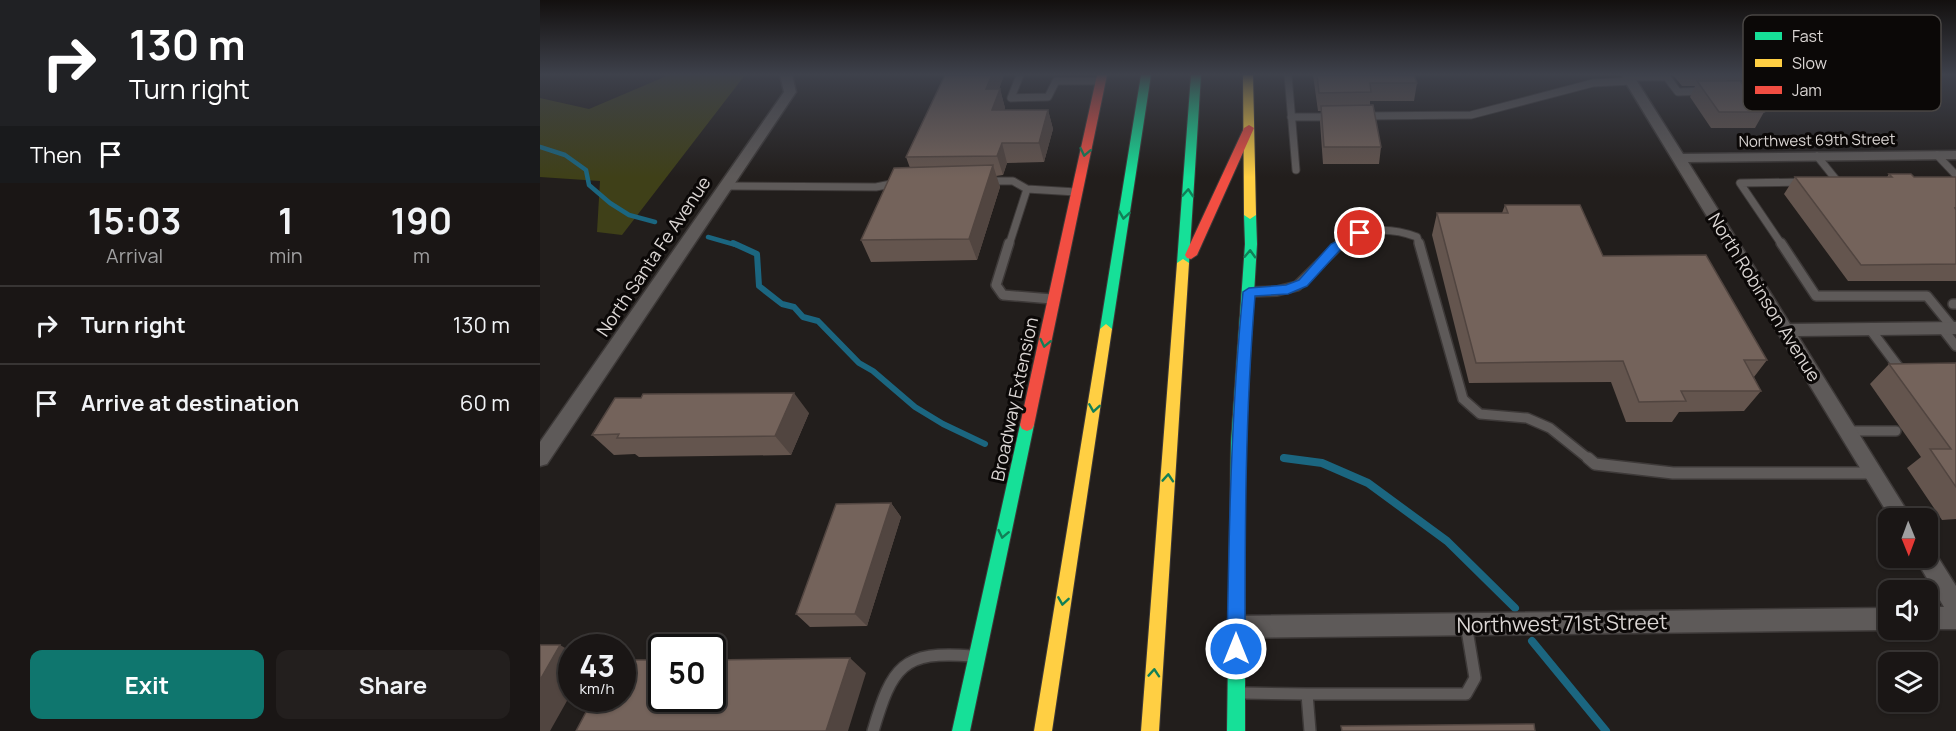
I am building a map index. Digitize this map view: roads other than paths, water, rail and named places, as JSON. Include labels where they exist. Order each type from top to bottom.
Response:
[{"type":"main road","name":"Broadway Extension","points":[[961,731],[1095,109]]},
{"type":"main road","points":[[1043,731],[1141,109]]},
{"type":"main road","points":[[1150,731],[1194,109]]},
{"type":"main road","points":[[1236,731],[1238,443],[1240,383],[1251,244],[1249,109]]},
{"type":"main road","points":[[1183,273],[1249,128]]},
{"type":"street","name":"North Santa Fe Avenue","points":[[540,458],[778,109]]},
{"type":"street","name":"North Robinson Avenue","points":[[1648,109],[1895,508]]},
{"type":"street","name":"Northwest 69th Street","points":[[1678,158],[1956,154]]},
{"type":"street","points":[[1786,330],[1950,328]]},
{"type":"street","points":[[1932,568],[1956,606]]},
{"type":"street","points":[[1938,618],[1956,618]]},
{"type":"street","name":"Northwest 71st Street","points":[[1236,627],[1878,619]]},
{"type":"lane","points":[[1291,109],[1296,170]]},
{"type":"lane","points":[[1350,117],[1471,115],[1493,109]]},
{"type":"lane","points":[[1292,117],[1338,117]]},
{"type":"lane","points":[[1936,155],[1956,175]]},
{"type":"lane","points":[[1817,156],[1838,182]]},
{"type":"lane","points":[[981,181],[1013,181],[1027,189],[1077,192]]},
{"type":"lane","points":[[1944,181],[1956,181]]},
{"type":"lane","points":[[725,186],[876,187],[907,182]]},
{"type":"lane","points":[[1816,182],[1740,183],[1816,296],[1927,296],[1950,328],[1956,346]]},
{"type":"lane","points":[[1827,182],[1850,182]]},
{"type":"lane","points":[[1027,189],[996,285],[1003,294],[1054,299]]},
{"type":"lane","points":[[1249,292],[1288,290],[1303,283],[1335,247],[1360,233],[1382,228],[1404,231],[1417,237],[1463,399],[1480,414],[1527,418],[1551,428],[1596,464],[1624,469],[1673,473],[1874,473]]},
{"type":"lane","points":[[1870,329],[1904,375]]},
{"type":"lane","points":[[1848,431],[1896,431]]},
{"type":"lane","points":[[1236,693],[1466,694],[1475,678],[1466,624]]},
{"type":"lane","points":[[873,731],[884,696],[898,670],[925,655],[977,656]]},
{"type":"lane","points":[[1307,694],[1310,731]]},
{"type":"waterway","points":[[540,147],[565,155],[586,170],[589,185],[610,203],[629,215],[655,222]]},
{"type":"waterway","points":[[708,237],[736,245]]},
{"type":"waterway","points":[[733,243],[757,254],[759,286],[782,304],[794,307],[803,317],[818,321],[859,363],[873,371],[915,407],[943,424],[985,444]]},
{"type":"waterway","points":[[1283,458],[1296,460]]},
{"type":"waterway","points":[[1284,458],[1322,463],[1368,483],[1447,541],[1515,608]]},
{"type":"waterway","points":[[1532,641],[1606,731]]}]
